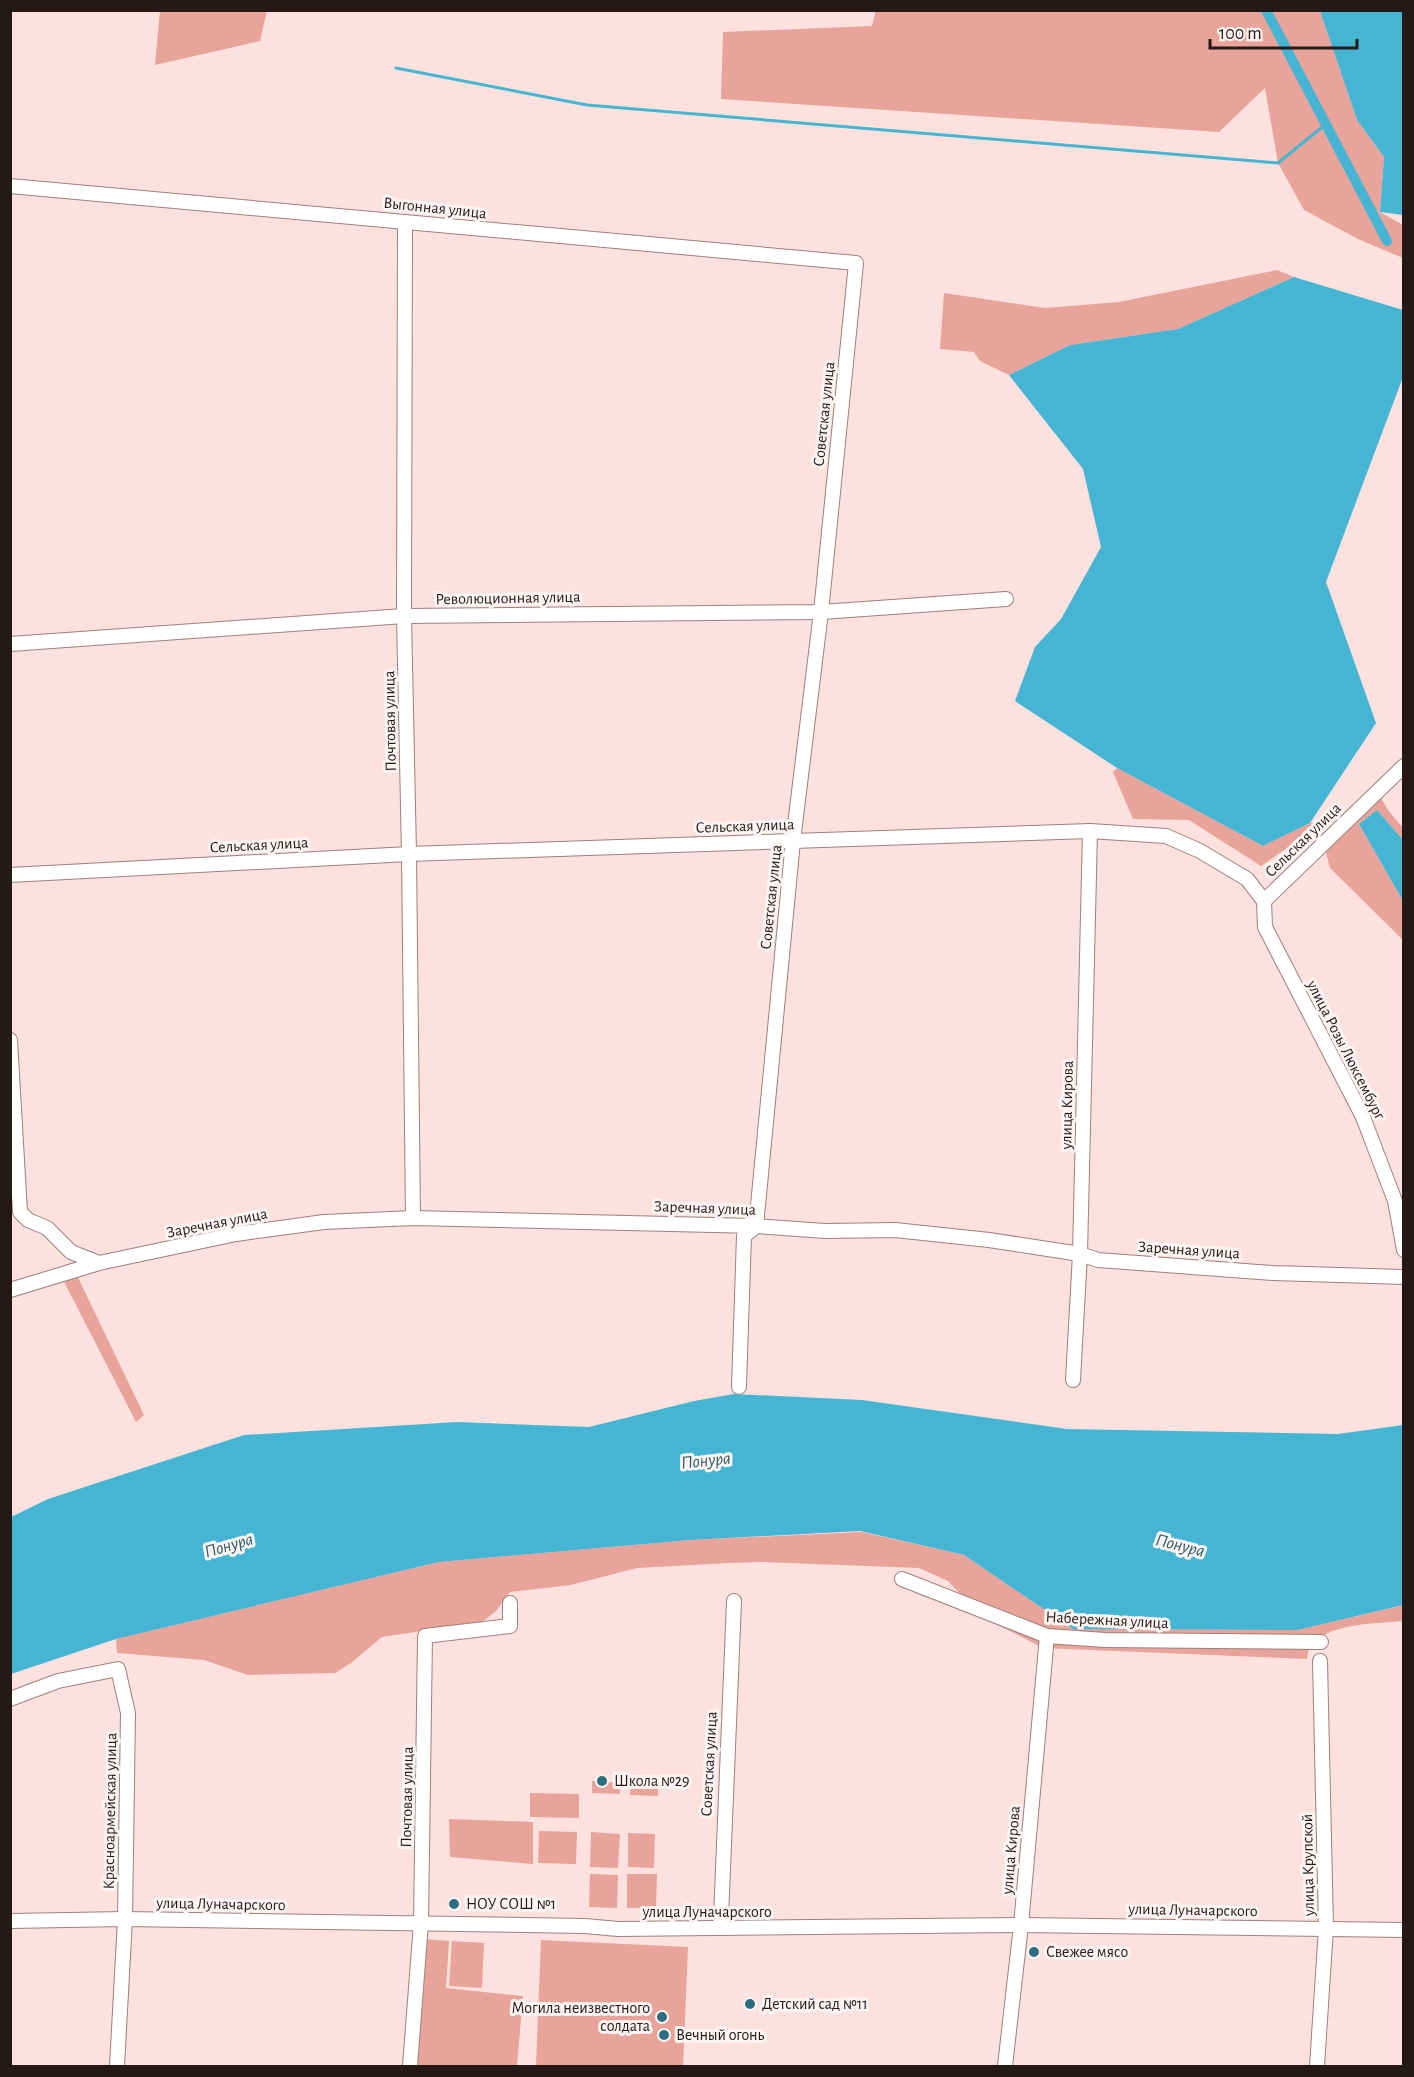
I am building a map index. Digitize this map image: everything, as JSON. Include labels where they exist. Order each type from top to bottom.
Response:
[{"type":"street","name":"Выгонная улица","points":[[10,186],[327,213],[405,223],[856,263]]},
{"type":"street","name":"Почтовая улица","points":[[405,223],[404,616],[413,1218]]},
{"type":"street","name":"Советская улица","points":[[739,1387],[744,1236],[756,1226],[793,841],[821,612],[856,263]]},
{"type":"street","name":"Революционная улица","points":[[10,644],[404,616],[821,612],[1006,599]]},
{"type":"street","name":"Сельская улица","points":[[10,875],[409,854],[1090,831],[1166,836],[1200,850],[1246,879],[1264,901],[1403,766]]},
{"type":"street","name":"улица Кирова","points":[[1073,1380],[1080,1254],[1090,831]]},
{"type":"street","name":"улица Розы Люксембург","points":[[1264,901],[1265,927],[1363,1116],[1395,1201],[1404,1250]]},
{"type":"street","points":[[10,1040],[20,1212],[28,1220],[47,1228],[70,1252],[99,1263]]},
{"type":"street","name":"Заречная улица","points":[[10,1290],[99,1263],[236,1234],[324,1222],[413,1218],[756,1226],[825,1231],[894,1230],[989,1240],[1080,1254],[1098,1260],[1273,1273],[1404,1277]]},
{"type":"street","name":"Набережная улица","points":[[902,1579],[1047,1636],[1105,1640],[1321,1642]]},
{"type":"street","name":"Советская улица","points":[[719,1929],[734,1601]]},
{"type":"street","name":"Почтовая улица","points":[[410,2067],[421,1923],[425,1636],[510,1626],[510,1604]]},
{"type":"street","name":"улица Кирова","points":[[1005,2067],[1021,1925],[1047,1636]]},
{"type":"street","name":"улица Крупской","points":[[1317,2067],[1326,1928],[1320,1662]]},
{"type":"street","name":"Красноармейская улица","points":[[10,1699],[58,1681],[118,1669],[128,1713],[125,1919],[117,2067]]},
{"type":"street","name":"улица Луначарского","points":[[10,1921],[125,1919],[585,1926],[618,1929],[1021,1925],[1404,1930]]},
{"type":"shaded area","points":[[160,10],[267,11],[260,41],[155,65]]},
{"type":"shaded area","points":[[876,10],[1320,11],[1357,120],[1384,157],[1380,212],[1403,225],[1403,258],[1358,239],[1304,210],[1278,163],[1265,88],[1219,132],[721,99],[723,32],[872,26]]},
{"type":"shaded area","points":[[1277,270],[1294,277],[1178,329],[1070,345],[1009,375],[980,361],[974,352],[940,349],[944,293],[1045,308],[1119,302]]},
{"type":"shaded area","points":[[1117,768],[1263,846],[1310,823],[1325,822],[1261,866],[1189,820],[1133,819],[1113,772]]},
{"type":"shaded area","points":[[1381,798],[1403,828],[1403,840],[1377,810],[1359,824],[1403,901],[1403,940],[1330,868],[1326,852]]},
{"type":"shaded area","points":[[71,1263],[144,1415],[136,1422],[57,1268]]},
{"type":"shaded area","points":[[862,1532],[964,1555],[1073,1629],[1298,1630],[1404,1605],[1403,1621],[1346,1627],[1332,1632],[1319,1638],[1311,1647],[1307,1659],[1043,1648],[981,1616],[948,1581],[919,1568],[760,1562],[637,1568],[571,1585],[510,1592],[496,1611],[482,1622],[382,1637],[335,1673],[248,1675],[204,1660],[117,1653],[116,1639],[439,1562],[691,1540]]},
{"type":"shaded area","points":[[592,1781],[620,1783],[620,1794],[592,1793]]},
{"type":"shaded area","points":[[631,1784],[658,1785],[658,1796],[630,1795]]},
{"type":"shaded area","points":[[530,1793],[579,1794],[579,1818],[530,1817]]},
{"type":"shaded area","points":[[449,1819],[533,1822],[533,1864],[450,1857]]},
{"type":"shaded area","points":[[539,1831],[577,1832],[576,1864],[538,1863]]},
{"type":"shaded area","points":[[591,1832],[620,1834],[618,1868],[590,1867]]},
{"type":"shaded area","points":[[628,1833],[655,1834],[654,1868],[628,1867]]},
{"type":"shaded area","points":[[590,1874],[618,1875],[617,1908],[589,1907]]},
{"type":"shaded area","points":[[627,1874],[657,1874],[656,1908],[627,1908]]},
{"type":"shaded area","points":[[423,1939],[449,1941],[446,1988],[523,1996],[517,2066],[415,2066]]},
{"type":"shaded area","points":[[541,1940],[688,1947],[683,2066],[536,2066]]},
{"type":"shaded area","points":[[452,1941],[484,1943],[482,1988],[449,1986]]},
{"type":"water","points":[[1320,11],[1403,11],[1403,215],[1380,212],[1384,157],[1357,120]]},
{"type":"water","points":[[1294,277],[1403,310],[1403,377],[1326,582],[1376,723],[1310,823],[1263,846],[1117,768],[1015,701],[1035,647],[1061,619],[1101,547],[1083,469],[1009,375],[1070,345],[1178,329]]},
{"type":"water","points":[[1377,810],[1403,840],[1403,901],[1359,824]]},
{"type":"water","name":"Понура","points":[[734,1394],[862,1400],[1067,1429],[1338,1434],[1403,1425],[1403,1605],[1298,1630],[1073,1629],[964,1555],[860,1531],[691,1540],[439,1562],[116,1639],[11,1674],[11,1517],[48,1499],[244,1435],[457,1422],[589,1427],[694,1401]]},
{"type":"waterway","points":[[1266,10],[1387,241]]},
{"type":"waterway","points":[[396,68],[587,105],[1278,163],[1326,124]]},
{"type":"place","name":"Школа №29","points":[[602,1781]]},
{"type":"place","name":"НОУ СОШ №1","points":[[454,1904]]},
{"type":"place","name":"Свежее мясо","points":[[1034,1952]]},
{"type":"place","name":"Детский сад №11","points":[[750,2004]]},
{"type":"place","name":"Могила неизвестного солдата","points":[[662,2017]]},
{"type":"place","name":"Вечный огонь","points":[[664,2035]]}]
